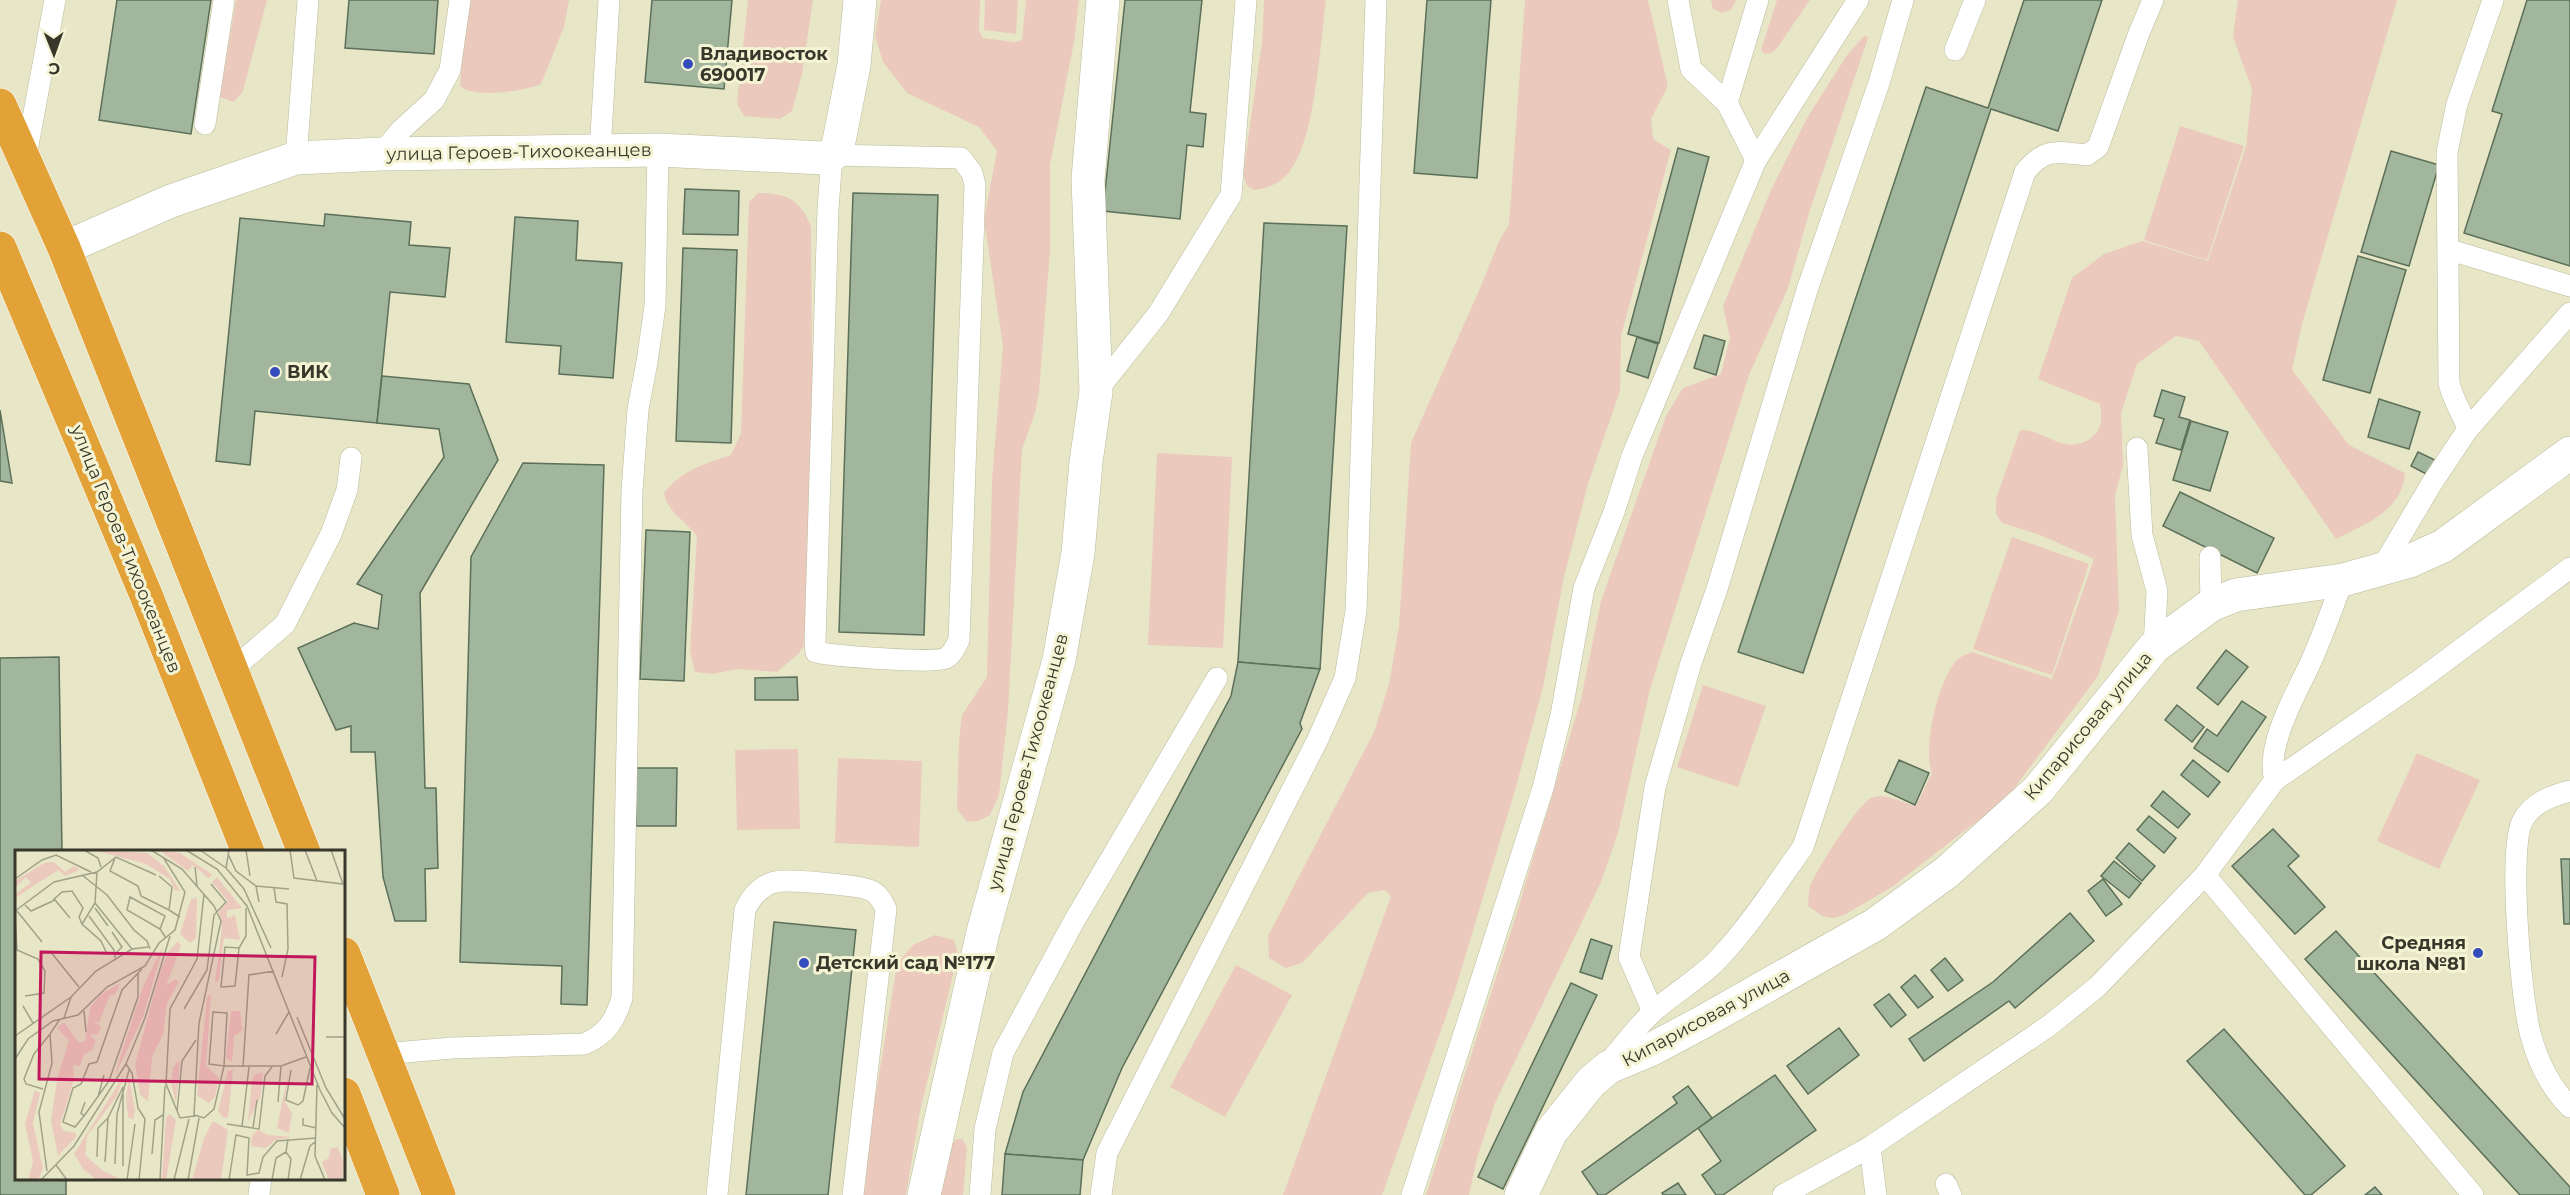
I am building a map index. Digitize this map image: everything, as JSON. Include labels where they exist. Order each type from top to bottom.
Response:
[{"type":"highway","points":[[0,105],[64,248],[303,850]]},
{"type":"highway","name":"улица Героев-Тихоокеанцев","points":[[0,248],[137,573],[247,850]]},
{"type":"highway","points":[[345,957],[439,1195]]},
{"type":"highway","points":[[345,1097],[383,1195]]},
{"type":"street","points":[[832,155],[838,146],[854,65],[860,0]]},
{"type":"street","name":"улица Героев-Тихоокеанцев","points":[[924,1195],[983,932],[1059,660],[1078,553],[1086,462],[1096,392],[1088,179],[1103,0]]},
{"type":"street","name":"улица Героев-Тихоокеанцев","points":[[64,248],[171,201],[296,158],[381,154],[658,150],[823,158],[832,155]]},
{"type":"street","name":"Кипарисовая улица","points":[[1521,1195],[1551,1132],[1591,1082],[1610,1067],[1652,1049],[1699,1024],[1876,924],[1947,872],[2038,790],[2154,647],[2211,605],[2236,595],[2343,580],[2410,561],[2443,546],[2570,453]]},
{"type":"lane","points":[[25,161],[55,0]]},
{"type":"lane","points":[[205,124],[224,0]]},
{"type":"lane","points":[[296,158],[308,0]]},
{"type":"lane","points":[[381,154],[401,130],[434,100],[450,70],[460,0]]},
{"type":"lane","points":[[600,152],[609,0]]},
{"type":"lane","points":[[1096,392],[1158,314],[1231,195],[1246,0]]},
{"type":"lane","points":[[1101,1195],[1107,1153],[1318,739],[1346,678],[1356,611],[1376,0]]},
{"type":"lane","points":[[1678,0],[1691,69],[1727,103],[1756,160]]},
{"type":"lane","points":[[1727,103],[1758,0]]},
{"type":"lane","points":[[1412,1195],[1543,788],[1562,715],[1584,588],[1614,512],[1632,456],[1756,160],[1858,0]]},
{"type":"lane","points":[[1653,1012],[1629,957],[1654,786],[1691,663],[1717,589],[1807,290],[1879,83],[1903,0]]},
{"type":"lane","points":[[1955,50],[1975,0]]},
{"type":"lane","points":[[1591,1082],[1653,1012],[1678,991],[1695,981],[1722,955],[1758,911],[1803,847],[2025,172],[2036,159],[2051,151],[2087,155],[2098,147],[2153,0]]},
{"type":"lane","points":[[2468,429],[2462,412],[2453,399],[2449,383],[2450,250],[2447,152],[2457,104],[2493,0]]},
{"type":"lane","points":[[383,1054],[452,1048],[584,1044],[599,1038],[617,1014],[622,998],[632,490],[638,409],[655,306],[658,150]]},
{"type":"lane","points":[[832,155],[961,158],[972,173],[975,185],[959,640],[955,650],[945,658],[909,660],[816,652],[828,209],[832,155]]},
{"type":"lane","points":[[2450,250],[2570,286]]},
{"type":"lane","points":[[2380,569],[2468,429],[2570,313]]},
{"type":"lane","points":[[2137,448],[2142,535],[2157,591],[2154,647]]},
{"type":"lane","points":[[233,669],[285,624],[331,534],[346,490],[351,458]]},
{"type":"lane","points":[[2210,557],[2211,605]]},
{"type":"lane","points":[[1783,1195],[1870,1147],[2050,1025],[2097,987],[2205,875],[2275,780],[2417,682],[2570,568]]},
{"type":"lane","points":[[2275,780],[2272,770],[2286,710],[2309,666],[2343,580]]},
{"type":"lane","points":[[980,1195],[985,1129],[1003,1053],[1073,923],[1217,678]]},
{"type":"lane","points":[[2570,791],[2536,804],[2522,822],[2516,852],[2516,882],[2525,1012],[2530,1035],[2540,1064],[2561,1098],[2570,1107]]},
{"type":"lane","points":[[2205,875],[2473,1195]]},
{"type":"lane","points":[[717,1195],[745,910],[751,897],[764,887],[776,882],[815,883],[870,890],[880,896],[886,909],[853,1195]]},
{"type":"lane","points":[[1870,1147],[1871,1193]]},
{"type":"lane","points":[[259,1195],[261,1180]]},
{"type":"shaded area","points":[[236,0],[267,0],[243,91],[234,102],[220,97]]},
{"type":"shaded area","points":[[466,0],[569,0],[564,27],[541,84],[512,91],[487,93],[467,90],[460,86]]},
{"type":"shaded area","points":[[748,0],[813,0],[802,74],[792,111],[780,119],[744,116],[737,104]]},
{"type":"shaded area","points":[[881,0],[980,0],[979,31],[983,38],[1015,42],[1022,40],[1026,0],[1079,0],[1074,42],[1050,165],[1050,251],[1039,392],[1035,413],[1022,449],[1008,711],[999,795],[990,815],[978,821],[967,822],[957,809],[962,715],[987,677],[992,480],[1003,346],[984,219],[997,151],[979,127],[907,93],[883,62],[875,36]]},
{"type":"shaded area","points":[[985,0],[1018,0],[1016,34],[984,30]]},
{"type":"shaded area","points":[[1264,0],[1326,0],[1316,89],[1306,136],[1299,156],[1283,179],[1270,186],[1254,190],[1247,186],[1243,174],[1262,42]]},
{"type":"shaded area","points":[[1525,0],[1648,0],[1668,86],[1651,119],[1653,139],[1671,150],[1621,336],[1620,391],[1588,484],[1564,577],[1543,687],[1514,794],[1454,994],[1382,1195],[1283,1195],[1391,896],[1384,890],[1368,893],[1302,963],[1286,968],[1269,958],[1268,936],[1374,732],[1389,684],[1399,626],[1411,443],[1500,239],[1509,225]]},
{"type":"shaded area","points":[[1711,0],[1736,0],[1731,10],[1722,13],[1713,9]]},
{"type":"shaded area","points":[[1777,0],[1810,0],[1777,48],[1772,53],[1765,54],[1761,50]]},
{"type":"shaded area","points":[[2238,0],[2397,0],[2302,324],[2292,370],[2349,445],[2405,473],[2397,498],[2381,515],[2336,539],[2199,341],[2176,336],[2137,364],[2121,413],[2123,465],[2115,496],[2119,611],[2098,676],[2007,798],[1892,887],[1844,915],[1833,918],[1822,916],[1808,906],[1810,887],[1828,854],[1857,812],[1871,798],[1877,796],[1916,806],[1932,773],[1929,762],[1930,732],[1938,699],[1949,671],[1957,660],[1972,652],[2052,679],[2094,559],[2040,535],[2002,523],[1996,514],[1996,499],[2020,430],[2072,445],[2091,438],[2100,427],[2100,404],[2038,379],[2072,278],[2104,254],[2142,241],[2208,261],[2246,146],[2252,89],[2233,37]]},
{"type":"shaded area","points":[[1865,35],[1868,38],[1809,213],[1788,288],[1749,375],[1650,689],[1618,833],[1601,882],[1495,1103],[1477,1158],[1469,1195],[1426,1195],[1513,925],[1581,699],[1601,601],[1666,416],[1683,388],[1721,374],[1730,338],[1723,306],[1771,190],[1807,118],[1847,55]]},
{"type":"shaded area","points":[[2180,126],[2244,146],[2207,260],[2144,240]]},
{"type":"shaded area","points":[[758,193],[768,193],[792,200],[803,210],[811,227],[813,517],[806,642],[798,654],[777,672],[738,669],[712,674],[695,672],[690,651],[697,536],[669,506],[664,493],[686,473],[731,455],[741,433],[749,202]]},
{"type":"shaded area","points":[[1157,453],[1232,457],[1223,648],[1148,645]]},
{"type":"shaded area","points":[[2012,537],[2089,564],[2052,675],[1973,649]]},
{"type":"shaded area","points":[[1703,685],[1766,706],[1738,787],[1677,767]]},
{"type":"shaded area","points":[[798,749],[800,829],[737,830],[735,750]]},
{"type":"shaded area","points":[[2417,753],[2480,780],[2439,869],[2377,841]]},
{"type":"shaded area","points":[[838,758],[922,761],[919,847],[835,843]]},
{"type":"shaded area","points":[[935,935],[954,940],[958,954],[920,1111],[906,1195],[863,1195],[864,1168],[897,964],[913,945]]},
{"type":"shaded area","points":[[1236,965],[1292,995],[1225,1117],[1170,1087]]},
{"type":"shaded area","points":[[957,1139],[963,1139],[967,1148],[963,1195],[940,1195],[951,1145]]},
{"type":"building","points":[[117,0],[211,0],[191,134],[99,120]]},
{"type":"building","points":[[349,0],[438,0],[434,54],[345,48]]},
{"type":"building","points":[[652,0],[732,0],[724,89],[645,82]]},
{"type":"building","points":[[1125,0],[1202,0],[1190,112],[1206,114],[1203,147],[1187,145],[1180,219],[1103,211]]},
{"type":"building","points":[[1427,0],[1491,0],[1477,178],[1414,173]]},
{"type":"building","points":[[2024,0],[2102,0],[2058,131],[1991,109],[1803,673],[1738,652],[1926,87],[1988,108]]},
{"type":"building","points":[[2527,0],[2570,0],[2570,266],[2464,233],[2502,114],[2492,111]]},
{"type":"building","points":[[1678,148],[1709,157],[1659,343],[1628,334]]},
{"type":"building","points":[[2391,151],[2439,165],[2409,266],[2361,252]]},
{"type":"building","points":[[685,189],[739,191],[738,235],[683,234]]},
{"type":"building","points":[[853,193],[938,195],[924,635],[839,632]]},
{"type":"building","points":[[325,214],[411,222],[409,245],[450,248],[445,297],[390,292],[377,423],[255,411],[250,465],[216,461],[240,218],[324,226]]},
{"type":"building","points":[[515,217],[578,221],[576,260],[622,263],[613,378],[559,374],[561,346],[506,342]]},
{"type":"building","points":[[1264,223],[1347,226],[1320,669],[1238,662]]},
{"type":"building","points":[[683,248],[737,250],[731,443],[676,441]]},
{"type":"building","points":[[2358,256],[2406,270],[2370,393],[2323,380]]},
{"type":"building","points":[[1704,335],[1725,341],[1716,375],[1694,368]]},
{"type":"building","points":[[1637,337],[1658,344],[1648,378],[1627,371]]},
{"type":"building","points":[[382,376],[469,384],[498,460],[420,593],[425,788],[436,788],[438,868],[425,869],[426,921],[395,921],[383,877],[375,752],[351,752],[351,726],[336,730],[298,648],[354,623],[378,629],[382,595],[357,584],[444,457],[439,429],[377,423]]},
{"type":"building","points":[[2162,390],[2185,397],[2179,417],[2190,420],[2181,450],[2156,443],[2164,419],[2154,416]]},
{"type":"building","points":[[2379,399],[2420,412],[2409,449],[2368,437]]},
{"type":"building","points":[[0,410],[12,483],[0,481]]},
{"type":"building","points":[[2191,421],[2228,432],[2210,491],[2173,480]]},
{"type":"building","points":[[2418,452],[2435,460],[2428,475],[2411,466]]},
{"type":"building","points":[[523,463],[604,465],[587,1005],[561,1004],[562,966],[460,962],[471,557]]},
{"type":"building","points":[[2180,492],[2274,538],[2257,573],[2163,526]]},
{"type":"building","points":[[646,530],[690,532],[684,681],[640,679]]},
{"type":"building","points":[[2226,650],[2248,667],[2218,705],[2197,688]]},
{"type":"building","points":[[59,657],[62,850],[15,850],[15,1180],[66,1180],[66,1195],[0,1195],[0,658]]},
{"type":"building","points":[[1238,662],[1320,669],[1300,723],[1302,729],[1122,1068],[1083,1160],[1005,1154],[1023,1092],[1231,696]]},
{"type":"building","points":[[797,677],[798,700],[755,700],[755,678]]},
{"type":"building","points":[[2242,701],[2266,717],[2228,772],[2194,748],[2207,729],[2217,736]]},
{"type":"building","points":[[2177,705],[2204,727],[2192,742],[2165,720]]},
{"type":"building","points":[[1899,760],[1929,773],[1915,805],[1885,791]]},
{"type":"building","points":[[2193,760],[2220,782],[2208,797],[2181,775]]},
{"type":"building","points":[[636,768],[677,768],[676,826],[636,826]]},
{"type":"building","points":[[2163,791],[2190,814],[2178,828],[2151,806]]},
{"type":"building","points":[[2149,816],[2176,838],[2164,853],[2137,830]]},
{"type":"building","points":[[2273,829],[2299,856],[2288,866],[2325,907],[2295,934],[2232,866]]},
{"type":"building","points":[[2129,843],[2155,866],[2142,881],[2116,858]]},
{"type":"building","points":[[2561,859],[2570,859],[2570,924],[2564,924]]},
{"type":"building","points":[[2114,861],[2141,883],[2129,898],[2101,876]]},
{"type":"building","points":[[2103,879],[2122,904],[2106,916],[2088,891]]},
{"type":"building","points":[[2070,913],[2094,941],[2015,1008],[2009,1001],[1924,1061],[1909,1039],[1993,982]]},
{"type":"building","points":[[774,922],[856,930],[828,1195],[746,1195]]},
{"type":"building","points":[[2336,931],[2570,1187],[2570,1195],[2520,1195],[2305,959]]},
{"type":"building","points":[[1591,939],[1612,946],[1602,979],[1580,972]]},
{"type":"building","points":[[1945,958],[1963,980],[1948,991],[1931,970]]},
{"type":"building","points":[[1915,975],[1933,997],[1918,1008],[1901,987]]},
{"type":"building","points":[[1571,983],[1597,995],[1503,1189],[1478,1177]]},
{"type":"building","points":[[1889,994],[1906,1015],[1891,1027],[1874,1005]]},
{"type":"building","points":[[1839,1028],[1859,1055],[1808,1094],[1787,1066]]},
{"type":"building","points":[[2224,1029],[2345,1166],[2311,1195],[2305,1195],[2187,1061]]},
{"type":"building","points":[[1775,1075],[1816,1130],[1723,1195],[1716,1195],[1702,1175],[1721,1161],[1698,1128]]},
{"type":"building","points":[[1688,1086],[1712,1118],[1605,1195],[1598,1195],[1582,1172],[1677,1103],[1673,1097]]},
{"type":"building","points":[[1005,1154],[1083,1160],[1080,1195],[1002,1195]]},
{"type":"building","points":[[1678,1183],[1686,1195],[1663,1195],[1662,1193]]},
{"type":"building","points":[[2375,1187],[2382,1195],[2365,1195]]},
{"type":"place","name":"Владивосток 690017","points":[[688,64]]},
{"type":"place","name":"ВИК","points":[[275,372]]},
{"type":"place","name":"Средняя школа №81","points":[[2478,953]]},
{"type":"place","name":"Детский сад №177","points":[[804,963]]}]
